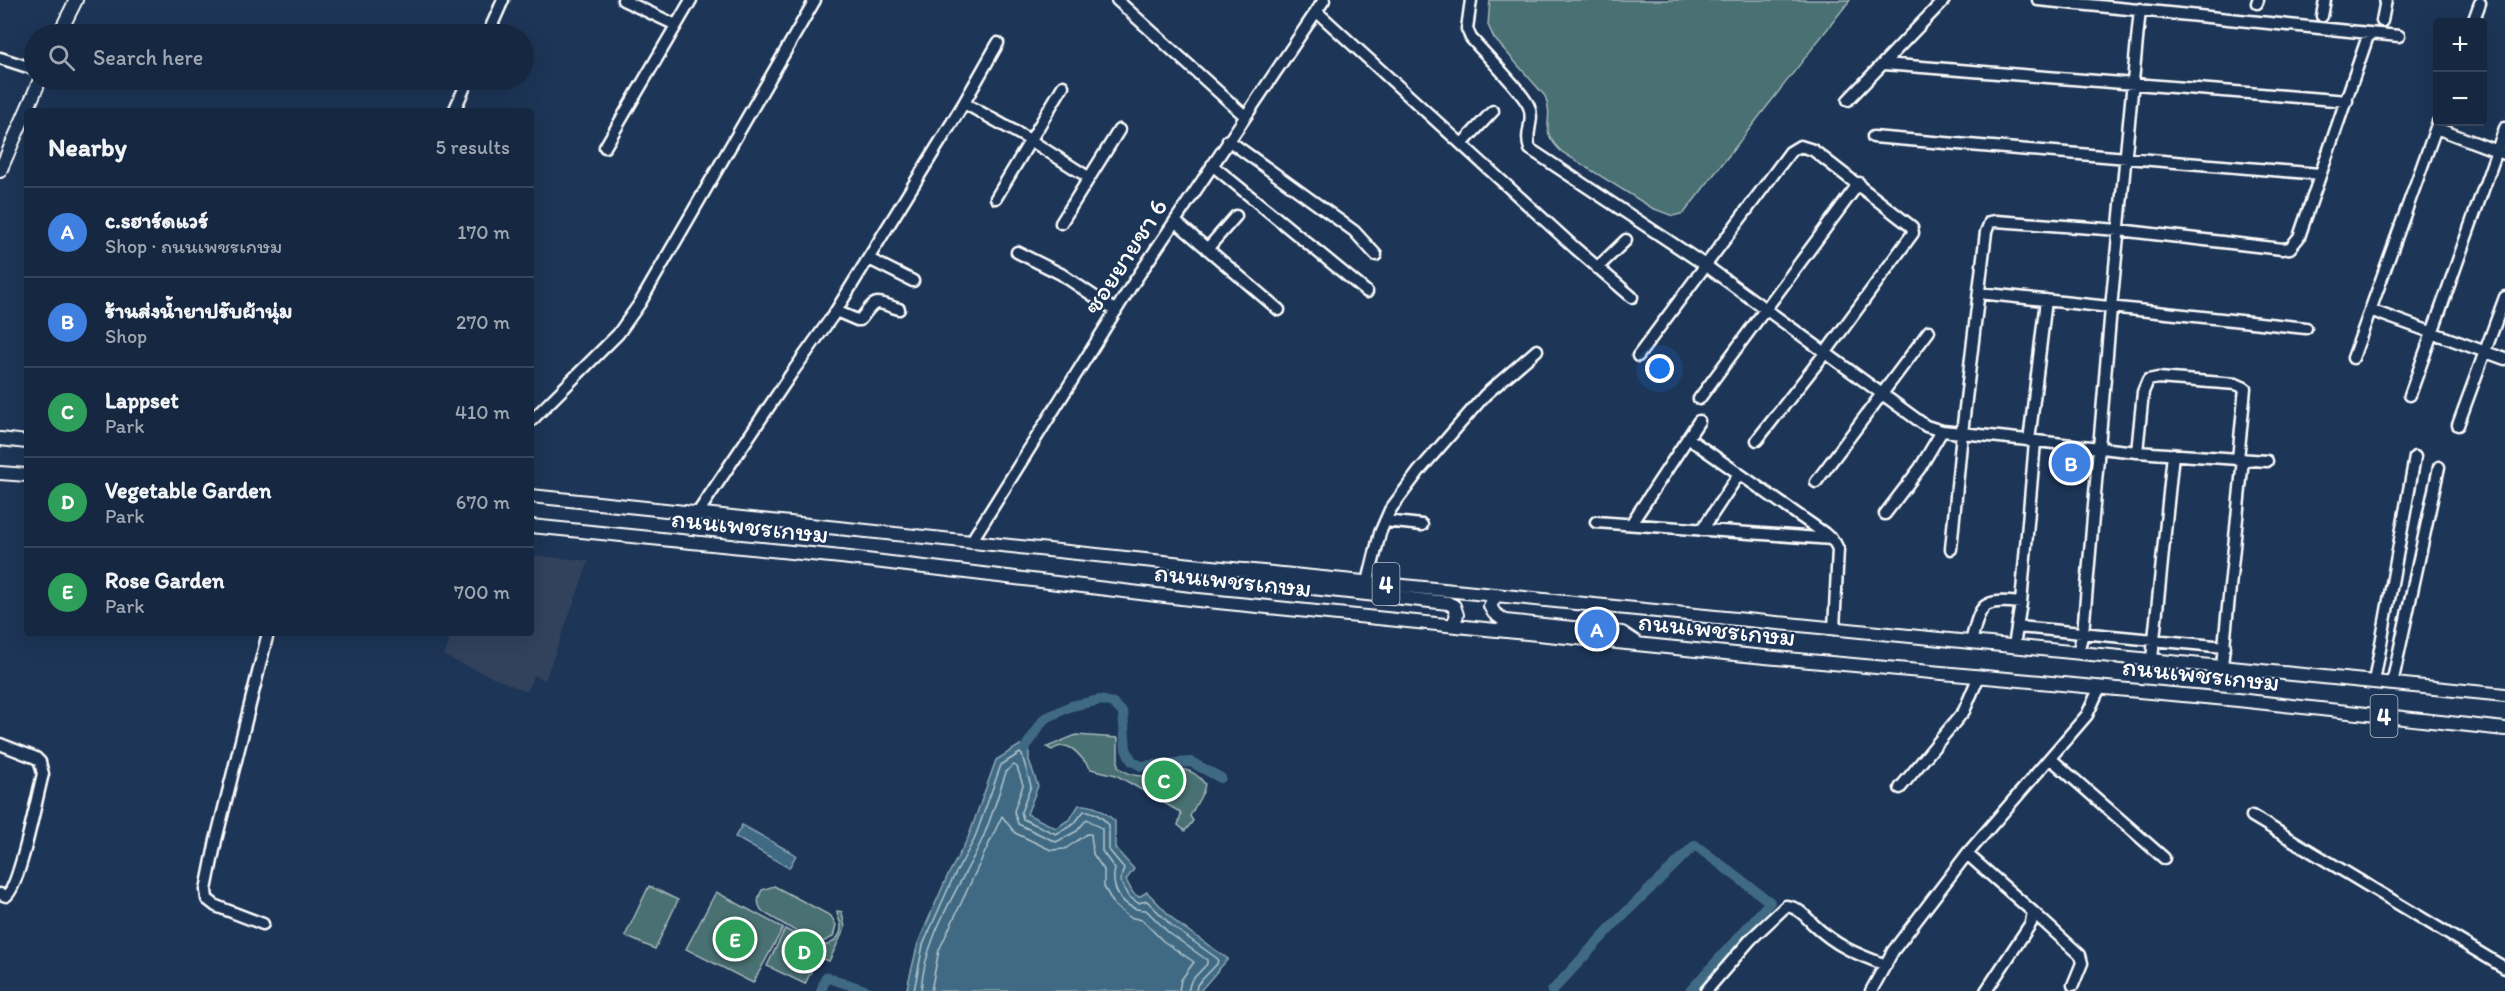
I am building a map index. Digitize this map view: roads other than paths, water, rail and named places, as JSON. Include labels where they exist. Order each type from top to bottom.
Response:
[{"type":"main road","points":[[64,24],[76,0]]},
{"type":"main road","points":[[28,108],[36,90]]},
{"type":"main road","points":[[0,171],[24,116]]},
{"type":"main road","points":[[0,439],[24,442]]},
{"type":"main road","points":[[0,473],[24,475]]},
{"type":"main road","name":"ถนนเพชรเกษม","points":[[534,496],[2505,695]]},
{"type":"main road","name":"ถนนเพชรเกษม","points":[[534,526],[841,557],[1198,600],[2238,700],[2505,729]]},
{"type":"main road","points":[[1247,570],[1250,578],[1276,584],[1448,603],[1454,606],[1457,615],[1454,625]]},
{"type":"main road","points":[[1496,595],[1490,606],[1494,613],[1505,621],[1622,633],[1638,644]]},
{"type":"street","points":[[492,24],[503,0]]},
{"type":"street","points":[[623,0],[676,25]]},
{"type":"street","points":[[605,147],[691,0]]},
{"type":"street","points":[[534,418],[618,334],[640,303],[815,0]]},
{"type":"street","points":[[1118,0],[1245,116]]},
{"type":"street","name":"ซอยยายชา 6","points":[[971,542],[1227,140],[1324,0]]},
{"type":"street","points":[[1472,0],[1467,29],[1471,38],[1529,106],[1530,121],[1526,135],[1530,149],[1705,265],[1926,426],[1962,434],[2137,452],[2267,461]]},
{"type":"street","points":[[1848,100],[1944,0]]},
{"type":"street","points":[[2038,0],[2112,4],[2140,9],[2399,36]]},
{"type":"street","points":[[2322,16],[2325,0]]},
{"type":"street","points":[[2382,21],[2386,0]]},
{"type":"street","points":[[2474,18],[2480,3]]},
{"type":"street","points":[[2078,651],[2083,633],[2110,309],[2140,9]]},
{"type":"street","points":[[1316,11],[1597,268],[1632,297]]},
{"type":"street","points":[[1951,549],[1986,232],[1990,222],[2119,231],[2290,248],[2299,237],[2369,33]]},
{"type":"street","points":[[697,514],[870,259],[998,43]]},
{"type":"street","points":[[0,58],[24,66]]},
{"type":"street","points":[[1884,64],[2347,101]]},
{"type":"street","points":[[996,198],[1063,86]]},
{"type":"street","points":[[455,108],[463,90]]},
{"type":"street","points":[[964,103],[1030,140],[1088,177]]},
{"type":"street","points":[[1462,144],[1493,111]]},
{"type":"street","points":[[2353,358],[2437,126]]},
{"type":"street","points":[[2439,126],[2501,152]]},
{"type":"street","points":[[2410,395],[2501,152],[2505,128]]},
{"type":"street","points":[[1061,223],[1119,130]]},
{"type":"street","points":[[1873,137],[2320,174]]},
{"type":"street","points":[[1227,140],[1354,231],[1376,255]]},
{"type":"street","points":[[1638,356],[1795,148],[1805,146],[1813,150],[1859,183],[1912,227],[1913,233],[1826,352],[1757,440]]},
{"type":"street","points":[[1212,165],[1367,292]]},
{"type":"street","points":[[1699,399],[1859,183]]},
{"type":"street","points":[[1207,249],[1236,216]]},
{"type":"street","points":[[1176,222],[1279,309]]},
{"type":"street","points":[[1597,268],[1626,240]]},
{"type":"street","points":[[1017,252],[1061,274],[1116,311]]},
{"type":"street","points":[[870,259],[912,281]]},
{"type":"street","points":[[1979,293],[2110,309],[2306,328]]},
{"type":"street","points":[[2457,425],[2505,297]]},
{"type":"street","points":[[2014,646],[2019,627],[2032,441],[2046,300]]},
{"type":"street","points":[[836,311],[860,320],[874,303],[878,302],[899,309]]},
{"type":"street","points":[[2370,310],[2505,359]]},
{"type":"street","points":[[1816,482],[1929,331]]},
{"type":"street","points":[[1368,582],[1380,533],[1390,510],[1419,471],[1485,395],[1537,350]]},
{"type":"street","points":[[2137,452],[2143,392],[2148,380],[2158,378],[2241,385],[2245,388],[2222,666]]},
{"type":"street","points":[[1630,525],[1699,421]]},
{"type":"street","points":[[1885,514],[1920,468],[1942,431]]},
{"type":"street","points":[[1688,438],[1832,539],[1838,549],[1834,629]]},
{"type":"street","points":[[2152,659],[2174,454]]},
{"type":"street","points":[[2374,682],[2415,458]]},
{"type":"street","points":[[2392,684],[2439,467]]},
{"type":"street","points":[[1702,530],[1739,474]]},
{"type":"street","points":[[1385,521],[1422,525]]},
{"type":"street","points":[[1596,522],[1832,539]]},
{"type":"street","points":[[1971,642],[1977,619],[1987,603],[1995,601],[2021,603]]},
{"type":"street","points":[[2019,627],[2224,647]]},
{"type":"street","points":[[263,924],[216,906],[207,899],[206,890],[216,840],[267,636]]},
{"type":"street","points":[[1900,788],[1964,711],[1979,676]]},
{"type":"street","points":[[1871,991],[1893,951],[1967,854],[2087,715],[2100,687]]},
{"type":"street","points":[[0,744],[36,758],[40,762],[43,774],[19,870],[11,891],[6,896],[0,894]]},
{"type":"street","points":[[2049,758],[2164,858]]},
{"type":"street","points":[[2252,816],[2505,968]]},
{"type":"street","points":[[1967,854],[2080,955],[2082,963],[2073,985]]},
{"type":"street","points":[[1706,991],[1751,939],[1786,906],[1799,910],[1822,932],[1848,951],[1886,965]]},
{"type":"street","points":[[1986,991],[2031,923],[2033,912]]},
{"type":"water","points":[[1020,745],[1029,750],[1029,760],[1038,786],[1027,814],[1056,828],[1070,819],[1079,805],[1094,807],[1106,814],[1115,821],[1115,848],[1134,869],[1126,880],[1133,893],[1139,897],[1147,892],[1177,923],[1228,959],[1200,991],[912,991],[907,988],[918,943],[947,877],[968,838],[996,760]]},
{"type":"water","points":[[742,825],[796,855],[789,868],[735,837]]},
{"type":"waterway","points":[[1025,748],[1044,719],[1071,706],[1101,700],[1113,703],[1123,713],[1126,749],[1132,761],[1141,766],[1191,762],[1221,778]]},
{"type":"waterway","points":[[1552,991],[1615,923],[1695,845],[1770,902],[1690,991]]},
{"type":"waterway","points":[[821,991],[826,977],[868,991]]},
{"type":"place","name":"ร้านส่งน้ำยาปรับผ้านุ่ม","points":[[2071,463]]},
{"type":"place","name":"c.sฮาร์ดแวร์","points":[[1597,629]]},
{"type":"place","name":"Lappset","points":[[1164,780]]},
{"type":"place","name":"Rose Garden","points":[[735,939]]},
{"type":"place","name":"Vegetable Garden","points":[[804,951]]}]
